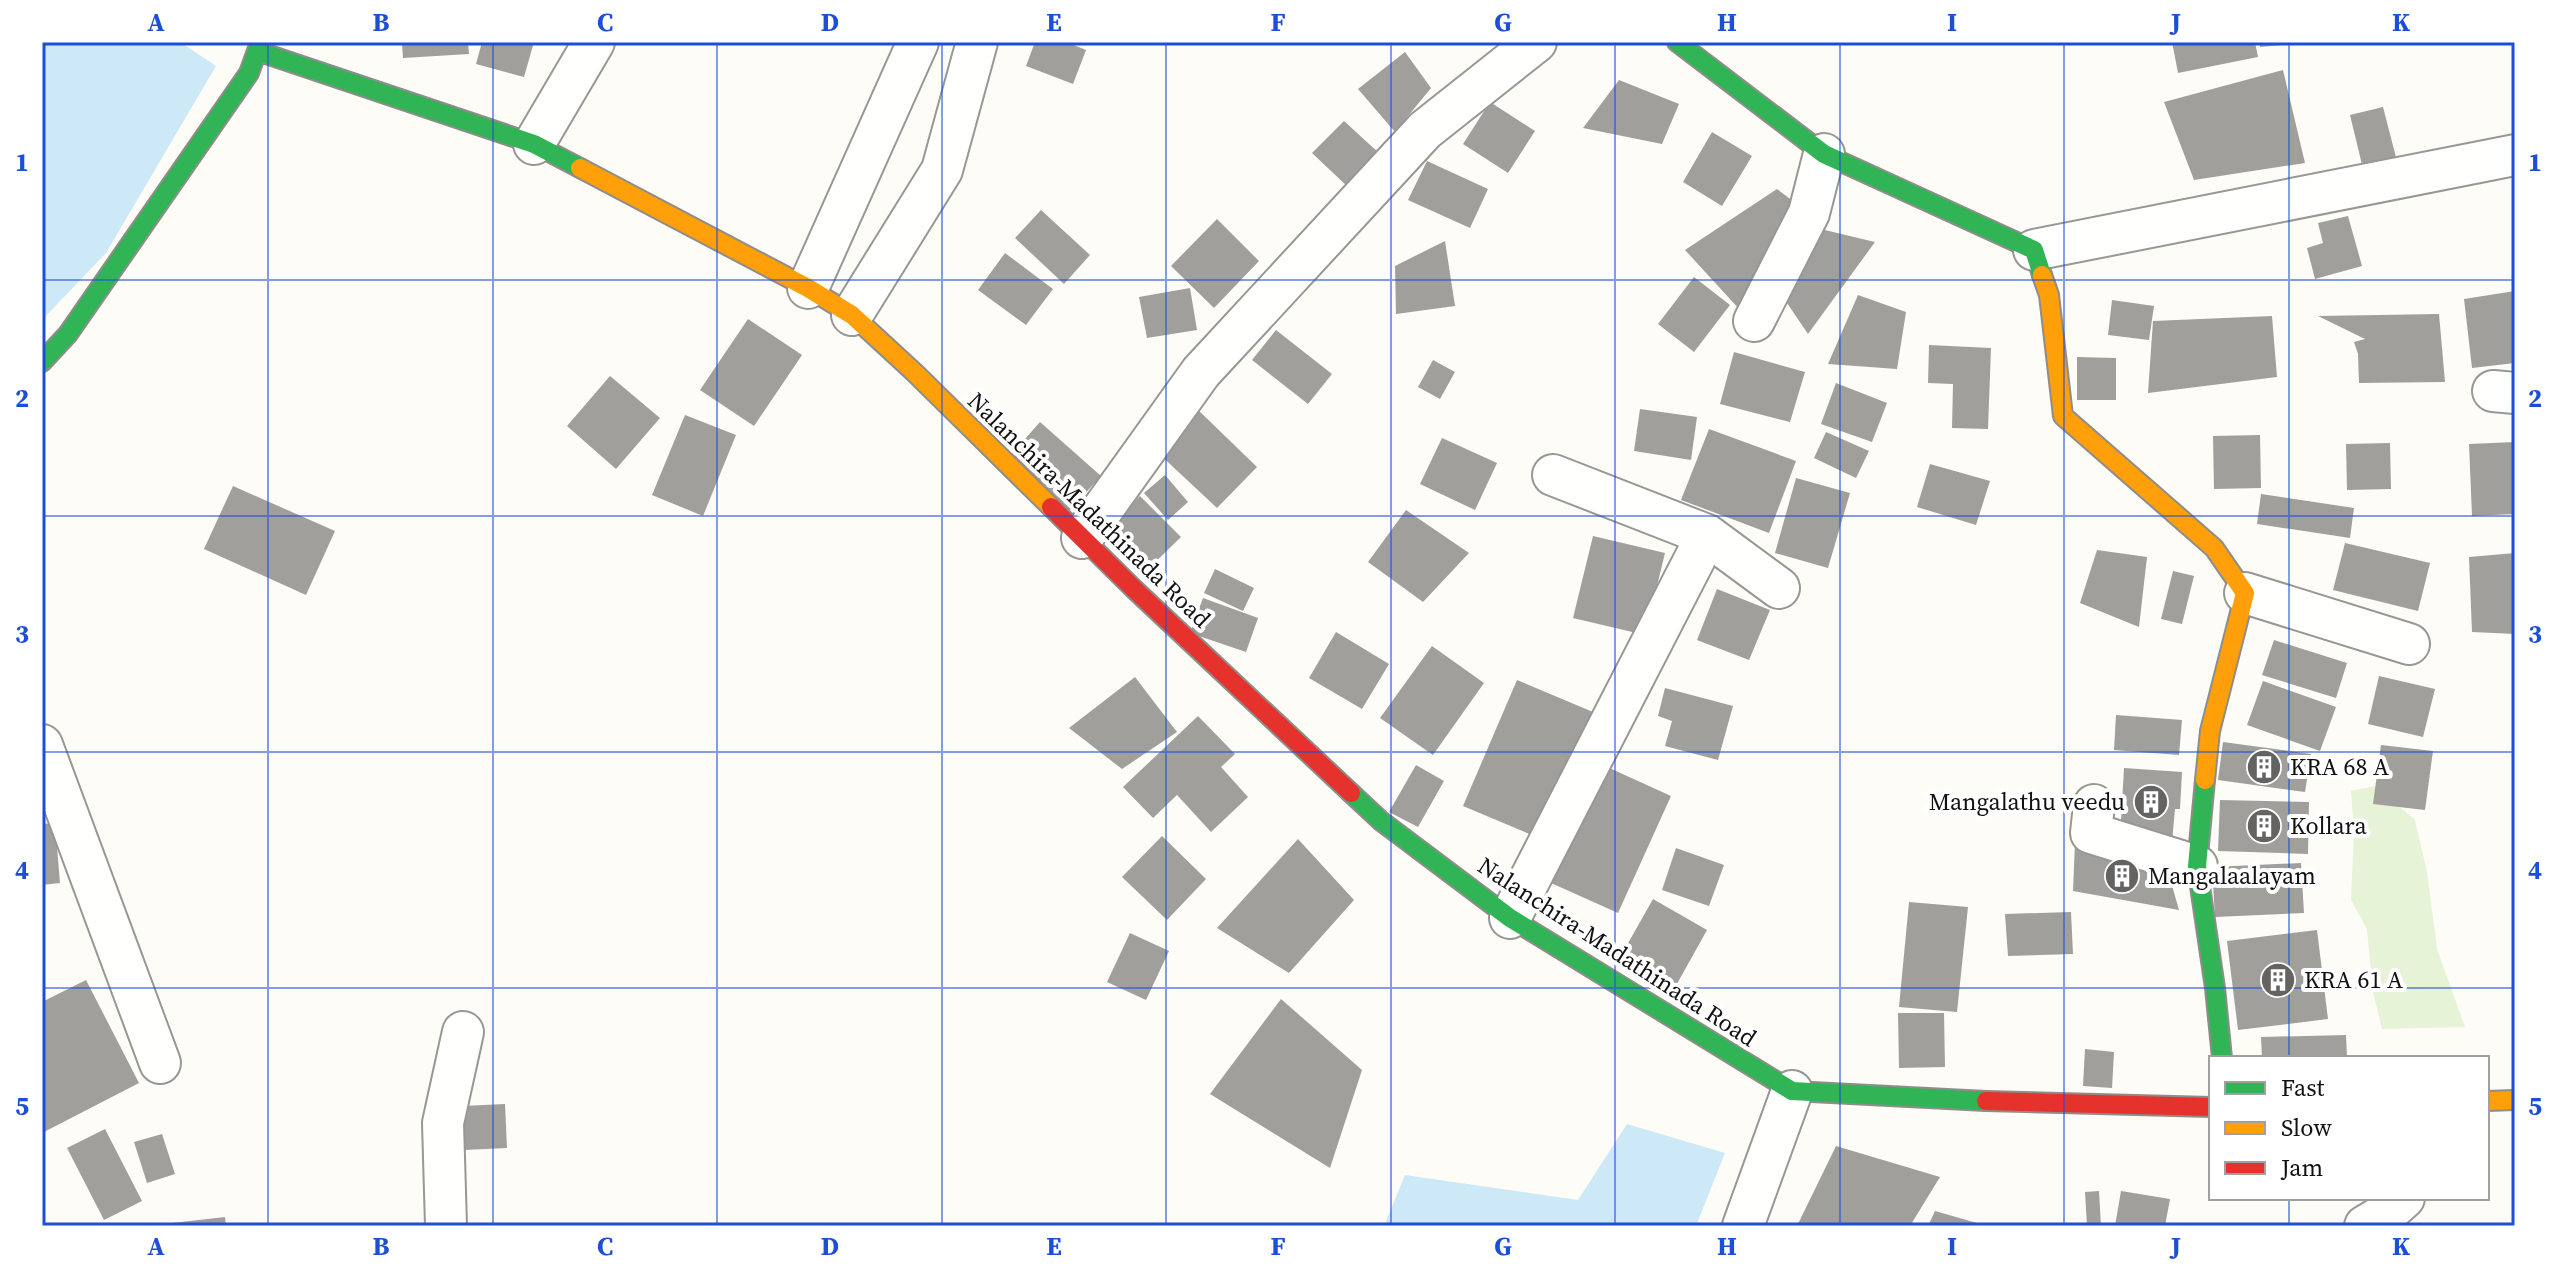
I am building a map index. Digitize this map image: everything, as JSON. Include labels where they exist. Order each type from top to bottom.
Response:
[{"type":"street","points":[[534,144],[594,42]]},
{"type":"street","points":[[808,288],[918,42]]},
{"type":"street","points":[[852,315],[942,170],[977,42]]},
{"type":"street","points":[[1082,538],[1201,372],[1425,130],[1536,42]]},
{"type":"street","points":[[1677,42],[1824,154],[2034,250],[2515,155]]},
{"type":"street","name":"Nalanchira-Madathinada Road","points":[[42,362],[68,334],[249,73],[252,47],[534,144],[808,288],[852,315],[1381,821],[1510,918],[1792,1091],[1970,1101],[2209,1107]]},
{"type":"street","points":[[1754,321],[1809,213],[1824,154]]},
{"type":"street","points":[[2034,250],[2049,295],[2063,416],[2094,447],[2214,548],[2245,593],[2409,644]]},
{"type":"street","points":[[1553,475],[1707,535],[1779,588]]},
{"type":"street","points":[[1510,918],[1707,535]]},
{"type":"street","points":[[2222,1056],[2197,866],[2210,731],[2245,593]]},
{"type":"street","points":[[42,745],[160,1063]]},
{"type":"street","points":[[2094,805],[2091,833],[2197,866]]},
{"type":"street","points":[[446,1226],[443,1123],[463,1032]]},
{"type":"street","points":[[1743,1226],[1792,1091]]},
{"type":"street","points":[[2489,1101],[2515,1100]]},
{"type":"street","points":[[2365,1226],[2402,1200]]},
{"type":"green space","points":[[2375,786],[2415,820],[2427,872],[2437,949],[2465,1027],[2382,1029],[2373,993],[2367,929],[2351,900],[2354,832],[2351,791]]},
{"type":"water","points":[[42,42],[180,42],[216,66],[106,253],[42,320]]},
{"type":"water","points":[[1627,1124],[1725,1153],[1696,1226],[1384,1226],[1405,1175],[1578,1200]]},
{"type":"building","points":[[402,42],[468,42],[469,54],[403,58]]},
{"type":"building","points":[[482,42],[534,42],[524,77],[476,64]]},
{"type":"building","points":[[1035,42],[1066,42],[1086,50],[1073,84],[1026,66]]},
{"type":"building","points":[[2172,42],[2255,42],[2258,57],[2178,73]]},
{"type":"building","points":[[2260,42],[2293,42],[2293,44],[2260,47]]},
{"type":"building","points":[[1405,52],[1431,88],[1395,132],[1358,89]]},
{"type":"building","points":[[2283,70],[2305,163],[2194,180],[2164,102]]},
{"type":"building","points":[[1619,80],[1679,104],[1662,144],[1583,128]]},
{"type":"building","points":[[1490,102],[1535,131],[1508,173],[1463,144]]},
{"type":"building","points":[[2383,107],[2399,169],[2365,177],[2350,115]]},
{"type":"building","points":[[1344,121],[1380,154],[1348,187],[1312,153]]},
{"type":"building","points":[[1712,132],[1752,156],[1722,206],[1683,182]]},
{"type":"building","points":[[1427,161],[1488,189],[1470,228],[1408,200]]},
{"type":"building","points":[[1777,189],[1802,208],[1741,311],[1685,250]]},
{"type":"building","points":[[1041,210],[1090,255],[1064,284],[1015,238]]},
{"type":"building","points":[[2348,216],[2362,266],[2315,279],[2307,248],[2323,243],[2318,223]]},
{"type":"building","points":[[1217,219],[1259,261],[1214,308],[1171,266]]},
{"type":"building","points":[[1808,226],[1875,242],[1808,334],[1785,300]]},
{"type":"building","points":[[1445,241],[1455,306],[1396,314],[1395,266]]},
{"type":"building","points":[[1005,253],[1053,289],[1026,325],[978,290]]},
{"type":"building","points":[[1694,277],[1730,305],[1694,352],[1658,324]]},
{"type":"building","points":[[1190,288],[1197,330],[1147,338],[1139,297]]},
{"type":"building","points":[[2515,291],[2515,363],[2472,368],[2464,299]]},
{"type":"building","points":[[1858,295],[1906,312],[1897,369],[1828,364]]},
{"type":"building","points":[[2112,300],[2154,306],[2149,340],[2108,335]]},
{"type":"building","points":[[2439,314],[2445,382],[2359,383],[2358,354],[2354,342],[2365,339],[2318,316]]},
{"type":"building","points":[[2272,316],[2277,377],[2148,393],[2153,321]]},
{"type":"building","points":[[748,319],[802,355],[754,426],[700,390]]},
{"type":"building","points":[[1276,330],[1332,374],[1308,404],[1252,360]]},
{"type":"building","points":[[1929,345],[1991,348],[1988,429],[1952,428],[1953,384],[1928,383]]},
{"type":"building","points":[[1734,352],[1805,372],[1790,422],[1720,404]]},
{"type":"building","points":[[2077,357],[2116,358],[2116,400],[2077,400]]},
{"type":"building","points":[[1433,360],[1455,372],[1440,399],[1418,387]]},
{"type":"building","points":[[610,376],[660,418],[616,469],[567,426]]},
{"type":"building","points":[[1836,383],[1887,403],[1872,442],[1821,424]]},
{"type":"building","points":[[1196,408],[1257,467],[1217,508],[1155,450]]},
{"type":"building","points":[[1640,409],[1697,417],[1691,460],[1634,451]]},
{"type":"building","points":[[685,415],[736,435],[703,516],[652,495]]},
{"type":"building","points":[[1040,422],[1101,476],[1069,511],[1009,457]]},
{"type":"building","points":[[1709,429],[1796,461],[1769,533],[1681,500]]},
{"type":"building","points":[[1826,432],[1869,451],[1856,478],[1814,458]]},
{"type":"building","points":[[2260,435],[2261,488],[2214,489],[2213,436]]},
{"type":"building","points":[[1442,438],[1497,463],[1475,510],[1420,484]]},
{"type":"building","points":[[2515,442],[2515,514],[2472,516],[2469,444]]},
{"type":"building","points":[[2390,443],[2391,489],[2347,490],[2346,444]]},
{"type":"building","points":[[1930,464],[1990,481],[1976,525],[1917,507]]},
{"type":"building","points":[[1165,475],[1188,502],[1168,520],[1144,493]]},
{"type":"building","points":[[1796,478],[1850,493],[1828,568],[1775,553]]},
{"type":"building","points":[[233,486],[335,531],[306,595],[204,549]]},
{"type":"building","points":[[2261,494],[2354,508],[2350,538],[2257,524]]},
{"type":"building","points":[[1140,496],[1181,537],[1143,574],[1102,533]]},
{"type":"building","points":[[1406,510],[1469,553],[1423,602],[1368,562]]},
{"type":"building","points":[[1593,536],[1665,553],[1645,635],[1573,618]]},
{"type":"building","points":[[2345,543],[2430,563],[2418,611],[2333,590]]},
{"type":"building","points":[[2097,550],[2147,557],[2139,627],[2080,603]]},
{"type":"building","points":[[2515,553],[2515,634],[2472,632],[2469,557]]},
{"type":"building","points":[[1215,569],[1254,588],[1243,611],[1204,593]]},
{"type":"building","points":[[2173,571],[2194,576],[2182,624],[2161,619]]},
{"type":"building","points":[[1717,589],[1770,610],[1749,660],[1697,640]]},
{"type":"building","points":[[1203,598],[1258,618],[1246,652],[1190,633]]},
{"type":"building","points":[[1336,632],[1389,664],[1362,709],[1309,678]]},
{"type":"building","points":[[2274,640],[2347,663],[2336,698],[2262,675]]},
{"type":"building","points":[[1432,646],[1484,683],[1433,755],[1380,718]]},
{"type":"building","points":[[2379,676],[2435,689],[2423,737],[2368,724]]},
{"type":"building","points":[[1135,677],[1177,732],[1122,769],[1069,728]]},
{"type":"building","points":[[1517,680],[1593,712],[1539,838],[1463,806]]},
{"type":"building","points":[[2263,681],[2336,707],[2320,751],[2247,725]]},
{"type":"building","points":[[1665,688],[1733,706],[1718,760],[1665,746],[1672,721],[1658,716]]},
{"type":"building","points":[[2116,715],[2182,720],[2179,755],[2114,750]]},
{"type":"building","points":[[1198,716],[1235,754],[1221,767],[1248,797],[1211,832],[1177,795],[1153,818],[1123,787]]},
{"type":"building","name":"KRA 68 A","points":[[2223,742],[2311,754],[2305,792],[2218,780]]},
{"type":"building","points":[[2381,745],[2433,751],[2425,810],[2373,804]]},
{"type":"building","points":[[1416,765],[1444,781],[1418,827],[1389,812]]},
{"type":"building","points":[[1605,766],[1671,796],[1618,913],[1551,883]]},
{"type":"building","name":"Mangalathu veedu","points":[[2124,768],[2182,772],[2180,809],[2175,809],[2172,843],[2120,839]]},
{"type":"building","name":"Kollara","points":[[2220,800],[2309,802],[2308,854],[2218,851]]},
{"type":"building","points":[[55,823],[60,883],[42,885],[42,824]]},
{"type":"building","points":[[1162,836],[1206,879],[1167,920],[1122,877]]},
{"type":"building","points":[[1298,839],[1354,900],[1289,973],[1217,928]]},
{"type":"building","name":"Mangalaalayam","points":[[2075,841],[2165,861],[2179,910],[2073,891]]},
{"type":"building","points":[[1676,848],[1724,865],[1709,906],[1662,890]]},
{"type":"building","points":[[2301,863],[2304,913],[2215,917],[2212,867]]},
{"type":"building","points":[[1653,899],[1707,930],[1673,991],[1618,961]]},
{"type":"building","points":[[1909,902],[1968,907],[1957,1012],[1899,1007]]},
{"type":"building","points":[[2071,912],[2073,954],[2008,956],[2005,914]]},
{"type":"building","name":"KRA 61 A","points":[[2317,930],[2328,1019],[2238,1030],[2227,941]]},
{"type":"building","points":[[1130,933],[1169,951],[1146,1000],[1107,982]]},
{"type":"building","points":[[86,980],[139,1083],[42,1133],[42,1002]]},
{"type":"building","points":[[1281,999],[1362,1070],[1330,1168],[1210,1094]]},
{"type":"building","points":[[1898,1013],[1944,1013],[1945,1067],[1899,1068]]},
{"type":"building","points":[[2346,1035],[2347,1056],[2262,1056],[2261,1037]]},
{"type":"building","points":[[2085,1049],[2114,1052],[2112,1088],[2083,1086]]},
{"type":"building","points":[[505,1104],[507,1148],[464,1150],[462,1106]]},
{"type":"building","points":[[105,1129],[142,1201],[104,1220],[67,1148]]},
{"type":"building","points":[[162,1134],[175,1174],[147,1183],[134,1142]]},
{"type":"building","points":[[1836,1146],[1940,1177],[1910,1226],[1797,1226]]},
{"type":"building","points":[[2099,1191],[2101,1226],[2087,1226],[2085,1192]]},
{"type":"building","points":[[2121,1191],[2170,1199],[2165,1226],[2115,1226]]},
{"type":"building","points":[[1935,1211],[1984,1225],[1984,1226],[1928,1226]]},
{"type":"building","points":[[225,1217],[226,1226],[163,1226],[163,1224]]},
{"type":"traffic: fast","points":[[1677,42],[1824,154],[2034,250],[2042,275]]},
{"type":"traffic: fast","points":[[42,362],[68,334],[249,73],[257,51],[534,144],[580,168]]},
{"type":"traffic: fast","points":[[2205,780],[2197,866],[2222,1056]]},
{"type":"traffic: fast","points":[[1351,793],[1381,821],[1510,918],[1792,1091],[1986,1101]]},
{"type":"traffic: slow","points":[[580,168],[808,288],[852,315],[1051,507]]},
{"type":"traffic: slow","points":[[2042,275],[2049,295],[2063,416],[2214,548],[2245,593],[2210,731],[2205,780]]},
{"type":"traffic: slow","points":[[2489,1101],[2515,1100]]},
{"type":"traffic: jam","points":[[1051,507],[1351,793]]},
{"type":"traffic: jam","points":[[1986,1101],[2209,1107]]},
{"type":"place","name":"KRA 68 A","points":[[2264,767]]},
{"type":"place","name":"Mangalathu veedu","points":[[2151,802]]},
{"type":"place","name":"Kollara","points":[[2264,826]]},
{"type":"place","name":"Mangalaalayam","points":[[2122,876]]},
{"type":"place","name":"KRA 61 A","points":[[2278,980]]}]
